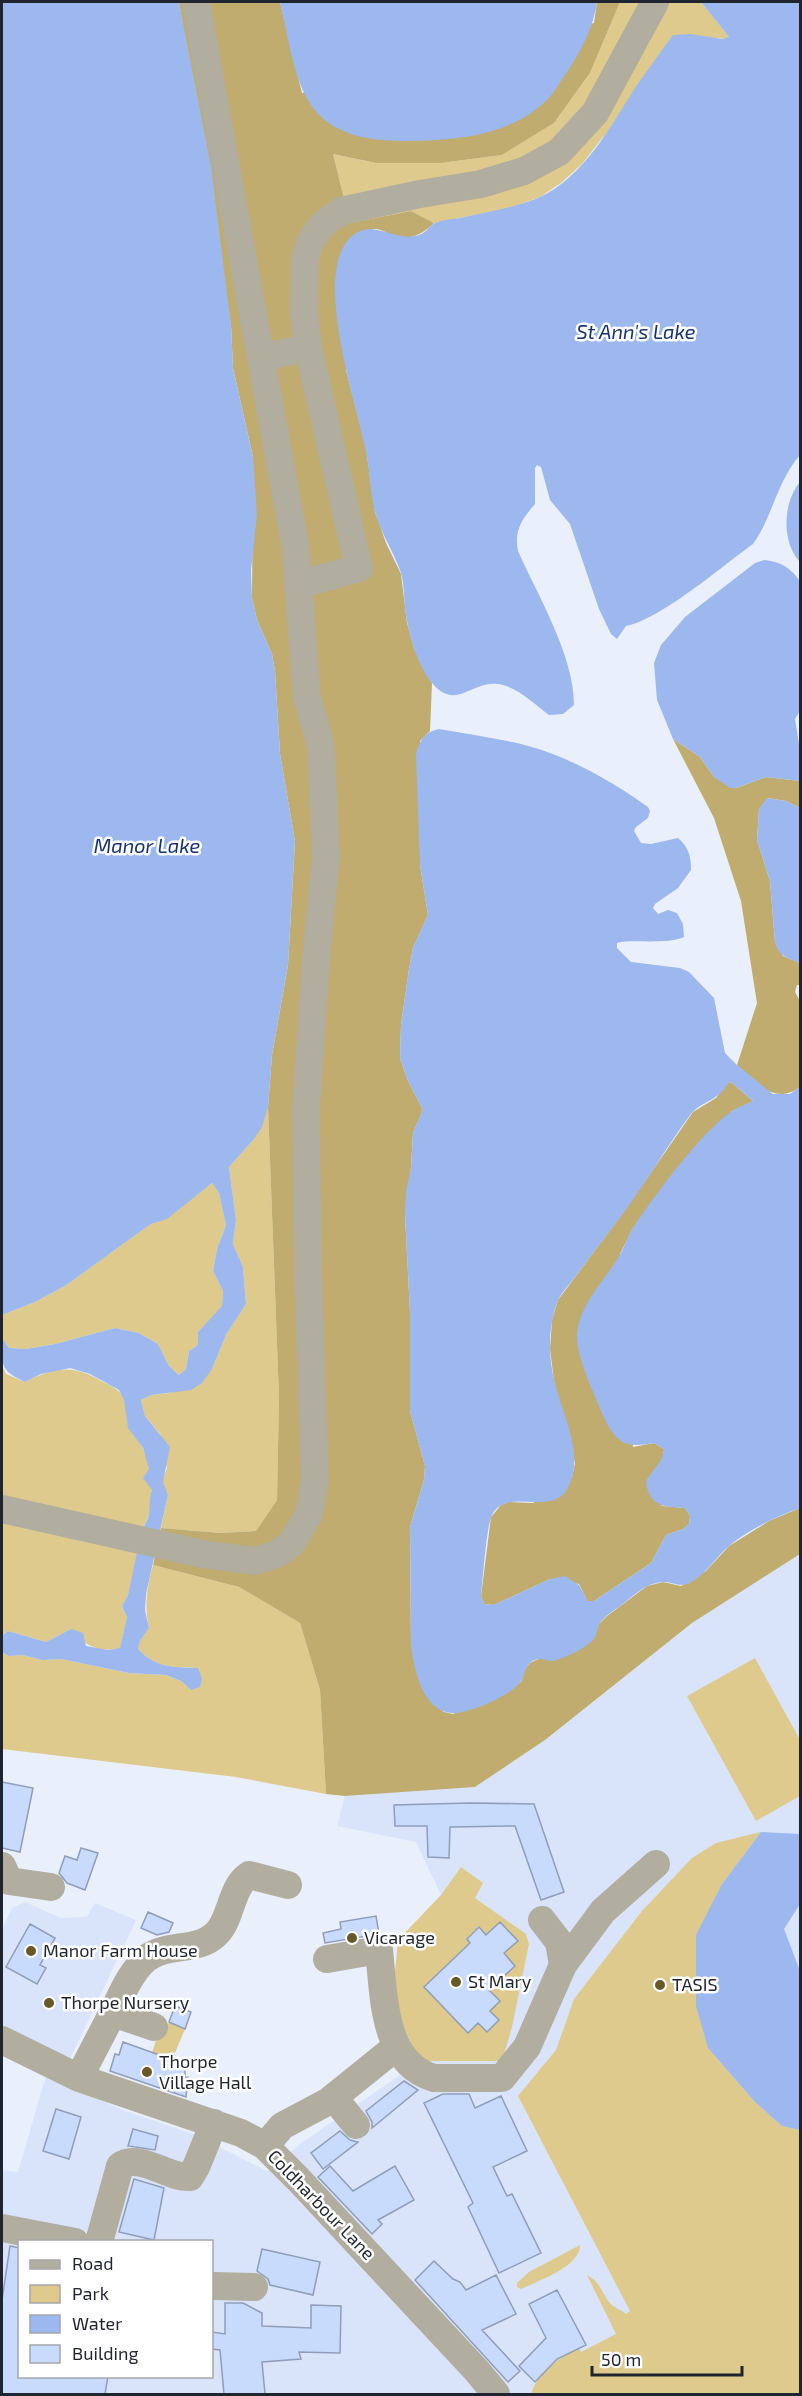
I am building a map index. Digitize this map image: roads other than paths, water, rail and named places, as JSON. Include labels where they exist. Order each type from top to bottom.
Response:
[{"type":"street","points":[[2,1509],[174,1548],[255,1561],[277,1554],[292,1543],[309,1514],[315,1479],[308,1270],[306,1110],[316,960],[326,856],[321,746],[307,697],[294,539],[196,2]]},
{"type":"street","points":[[298,585],[359,568],[308,347],[304,314],[305,260],[310,242],[323,224],[341,212],[420,194],[481,184],[524,171],[559,152],[595,113],[655,2]]},
{"type":"street","points":[[271,356],[308,347]]},
{"type":"street","points":[[327,1959],[379,1950],[400,2046],[424,2075],[434,2078],[502,2078],[527,2047],[563,1965],[603,1911],[656,1864]]},
{"type":"street","points":[[79,2078],[125,1987],[148,1958],[166,1950],[203,1943],[215,1936],[224,1924],[241,1880],[249,1875],[288,1885]]},
{"type":"street","points":[[4,1882],[51,1887]]},
{"type":"street","points":[[542,1920],[559,1942],[563,1965]]},
{"type":"street","points":[[113,2013],[154,2026]]},
{"type":"street","name":"Coldharbour Lane","points":[[2,2040],[79,2078],[214,2123],[266,2146],[369,2254],[496,2394]]},
{"type":"street","points":[[266,2146],[282,2126],[333,2098],[400,2046]]},
{"type":"street","points":[[333,2098],[356,2125]]},
{"type":"street","points":[[99,2240],[120,2166],[134,2162],[163,2169],[181,2178],[190,2176],[214,2123]]},
{"type":"street","points":[[2,2228],[69,2240]]},
{"type":"street","points":[[213,2286],[254,2287]]},
{"type":"water","name":"Manor Lake","points":[[2,2],[179,2],[211,166],[231,325],[233,368],[253,457],[257,515],[251,570],[252,598],[257,620],[272,654],[280,754],[295,841],[288,965],[272,1055],[268,1107],[262,1127],[229,1167],[236,1220],[233,1244],[243,1267],[246,1304],[226,1335],[212,1369],[202,1383],[191,1390],[151,1395],[141,1400],[145,1416],[170,1447],[163,1482],[168,1495],[146,1594],[145,1610],[149,1628],[140,1641],[138,1649],[158,1663],[172,1667],[198,1668],[202,1679],[200,1687],[191,1690],[181,1681],[166,1675],[129,1673],[61,1659],[42,1660],[23,1655],[9,1656],[2,1652],[2,1636],[8,1631],[46,1642],[71,1629],[83,1633],[86,1646],[108,1650],[120,1648],[127,1617],[122,1606],[128,1595],[142,1529],[148,1518],[152,1490],[143,1478],[149,1469],[143,1448],[128,1428],[124,1400],[119,1390],[90,1374],[70,1368],[41,1374],[25,1382],[11,1374],[4,1366],[2,1338],[9,1348],[26,1349],[115,1328],[139,1333],[158,1344],[169,1366],[179,1375],[186,1369],[189,1351],[198,1345],[198,1332],[222,1306],[223,1291],[213,1271],[217,1249],[226,1225],[219,1193],[212,1183],[167,1219],[151,1224],[65,1286],[35,1302],[2,1315]]},
{"type":"water","points":[[280,2],[597,2],[590,30],[577,55],[552,95],[534,111],[518,121],[484,133],[447,139],[409,141],[357,136],[323,119],[314,109],[301,86]]},
{"type":"water","name":"St Ann's Lake","points":[[701,2],[800,2],[800,455],[780,487],[766,522],[753,544],[673,603],[626,626],[617,639],[611,634],[599,609],[570,524],[550,500],[541,467],[537,465],[535,468],[535,504],[520,525],[517,537],[518,551],[562,646],[568,666],[574,705],[563,714],[549,715],[519,692],[498,684],[480,686],[464,693],[449,695],[441,692],[433,684],[422,668],[408,627],[401,573],[375,512],[367,455],[340,337],[335,277],[340,253],[352,236],[360,231],[377,230],[410,237],[424,233],[438,222],[519,204],[555,189],[583,164],[595,149],[673,35],[691,34],[722,39],[729,37]]},
{"type":"water","points":[[800,482],[800,562],[790,544],[786,522],[790,500]]},
{"type":"water","points":[[764,560],[785,566],[800,581],[800,711],[795,719],[800,750],[800,781],[766,777],[730,788],[714,777],[700,757],[673,739],[657,700],[654,663],[661,645],[685,617],[755,563]]},
{"type":"water","points":[[439,729],[494,738],[548,752],[600,776],[648,807],[650,811],[648,818],[634,831],[641,843],[651,844],[678,838],[685,845],[690,857],[691,870],[678,888],[655,904],[653,908],[658,914],[668,910],[677,913],[683,924],[684,937],[663,941],[621,942],[617,943],[617,948],[631,962],[680,968],[689,972],[714,998],[725,1053],[773,1094],[790,1094],[800,1087],[800,1508],[772,1519],[745,1534],[689,1583],[682,1585],[668,1582],[651,1584],[604,1618],[589,1644],[555,1660],[534,1660],[527,1666],[522,1679],[516,1686],[500,1698],[468,1710],[452,1713],[433,1705],[427,1697],[417,1677],[411,1645],[410,1527],[424,1480],[425,1466],[410,1411],[410,1312],[405,1215],[413,1133],[423,1110],[408,1081],[400,1058],[401,1025],[413,948],[428,915],[420,865],[416,754],[423,738]],"holes":[[[731,1082],[753,1101],[734,1110],[707,1133],[667,1181],[634,1226],[620,1255],[582,1313],[577,1335],[579,1354],[586,1375],[611,1431],[627,1444],[654,1443],[664,1449],[660,1461],[647,1480],[647,1489],[658,1504],[685,1508],[690,1516],[689,1524],[683,1529],[666,1535],[651,1563],[594,1601],[588,1601],[579,1585],[565,1576],[550,1579],[494,1605],[484,1604],[481,1596],[486,1542],[492,1515],[499,1507],[508,1503],[551,1501],[561,1497],[568,1488],[573,1475],[571,1436],[555,1383],[550,1353],[552,1322],[558,1300],[631,1203],[691,1114],[716,1097]]]},
{"type":"water","points":[[767,798],[786,801],[800,808],[800,963],[781,953],[775,942],[770,881],[757,840],[759,809]]},
{"type":"water","points":[[761,1832],[800,1834],[800,1904],[784,1929],[800,1971],[800,2130],[782,2126],[755,2102],[708,2048],[696,2006],[696,1935],[722,1884]]},
{"type":"place","name":"Vicarage","points":[[352,1938]]},
{"type":"place","name":"Manor Farm House","points":[[31,1951]]},
{"type":"place","name":"St Mary","points":[[456,1982]]},
{"type":"place","name":"TASIS","points":[[660,1985]]},
{"type":"place","name":"Thorpe Nursery","points":[[49,2003]]},
{"type":"place","name":"Thorpe Village Hall","points":[[147,2072]]}]
